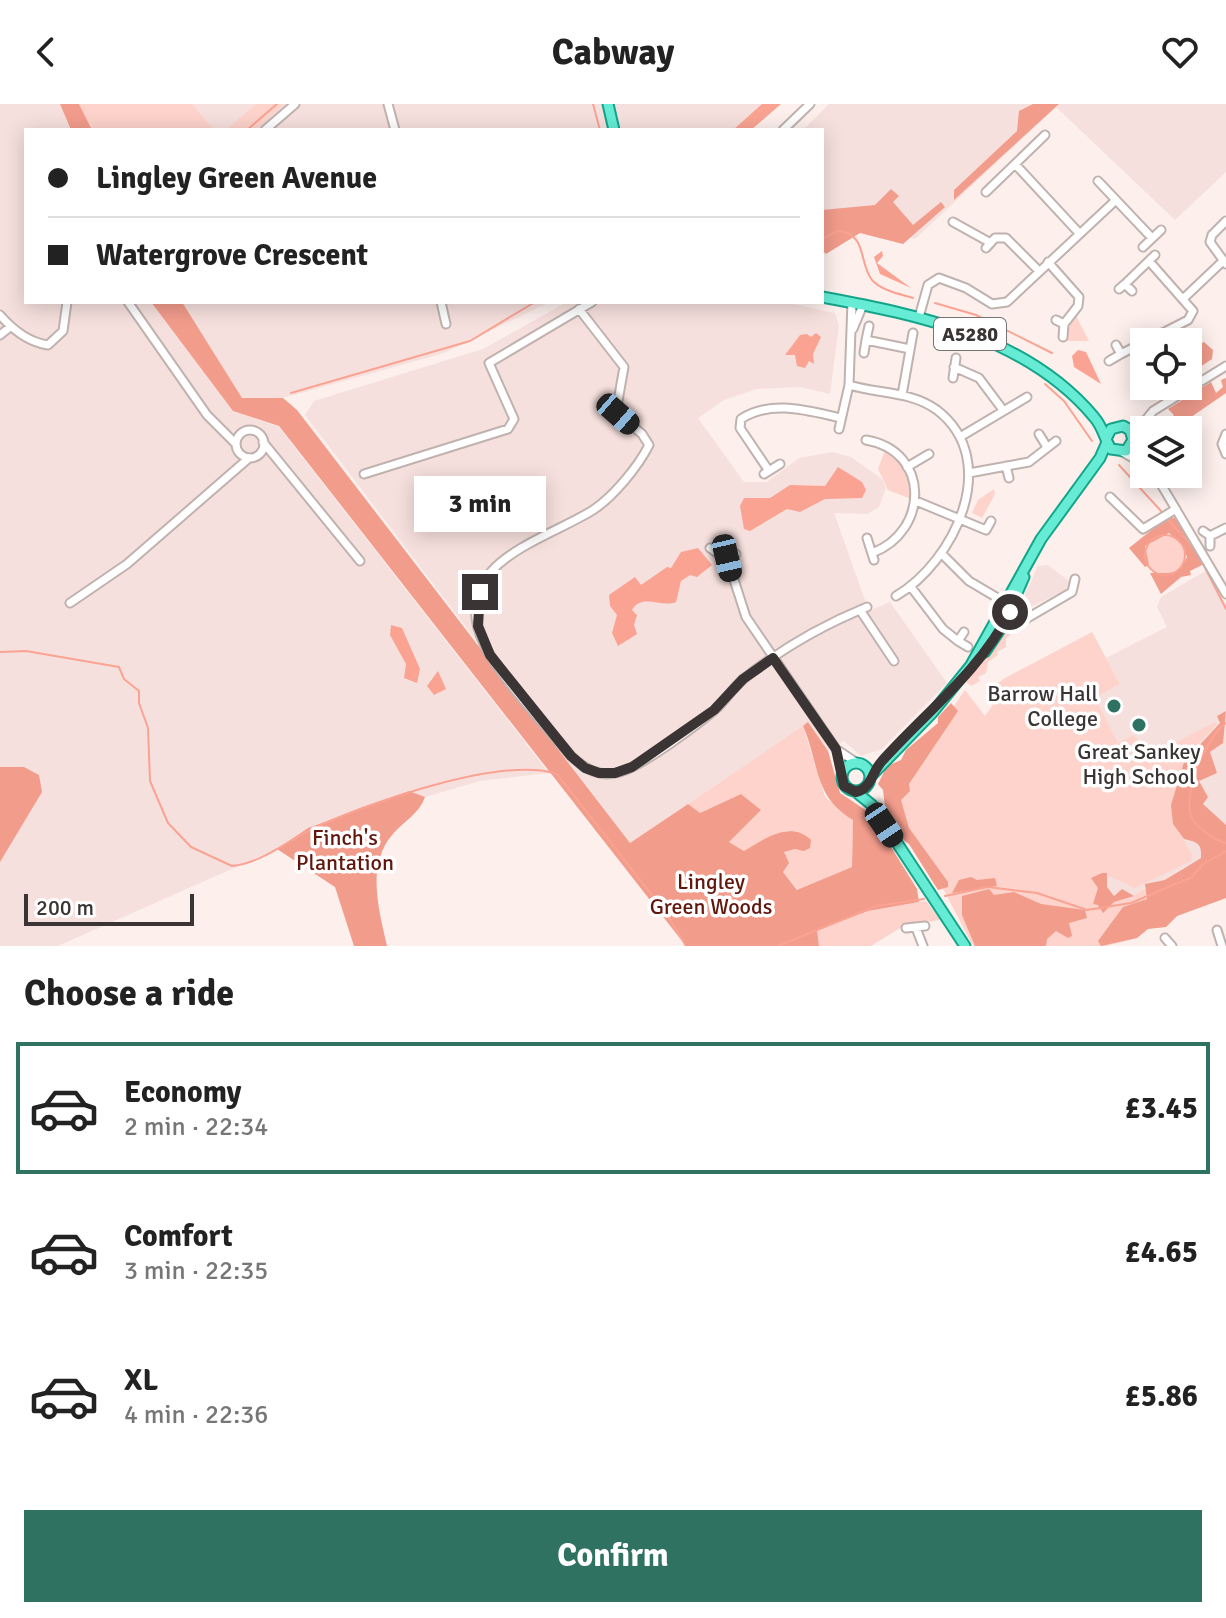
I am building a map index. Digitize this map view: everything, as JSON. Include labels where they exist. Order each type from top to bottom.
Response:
[{"type":"main road","points":[[608,104],[614,128]]},
{"type":"main road","name":"A5280","points":[[824,297],[919,317],[1020,356],[1054,378],[1095,418],[1111,449],[1122,452]]},
{"type":"main road","name":"A5280","points":[[1095,418],[1119,426],[1130,435]]},
{"type":"main road","points":[[856,792],[870,780],[887,756],[933,712],[971,665],[1005,614],[1027,565],[1055,518],[1091,471],[1107,439],[1119,426]]},
{"type":"main road","points":[[1091,471],[1130,448]]},
{"type":"main road","points":[[887,756],[843,772],[844,786],[856,792],[878,814],[965,946]]},
{"type":"main road","points":[[860,764],[870,780],[878,814]]},
{"type":"street","points":[[267,128],[295,104]]},
{"type":"street","points":[[388,104],[394,128]]},
{"type":"street","points":[[785,128],[810,104]]},
{"type":"street","points":[[986,192],[1045,135]]},
{"type":"street","points":[[1015,164],[1079,233]]},
{"type":"street","points":[[1098,181],[1152,238]]},
{"type":"street","points":[[919,317],[927,288],[936,279],[946,279],[998,305],[1010,300],[1116,200]]},
{"type":"street","points":[[1184,298],[1224,263],[1210,242],[1226,221]]},
{"type":"street","points":[[953,222],[988,245],[999,237],[1010,239],[1039,271]]},
{"type":"street","points":[[1143,247],[1161,230]]},
{"type":"street","points":[[1132,291],[1122,286],[1152,258],[1193,309],[1191,317],[1170,328]]},
{"type":"street","points":[[1048,262],[1079,297],[1078,306],[1060,322],[1063,337]]},
{"type":"street","points":[[839,429],[849,385],[852,302]]},
{"type":"street","points":[[0,315],[10,327],[35,343],[48,345],[63,331],[67,304]]},
{"type":"street","points":[[129,304],[219,427],[249,458]]},
{"type":"street","points":[[441,304],[446,324]]},
{"type":"street","points":[[364,474],[508,429],[514,419],[489,363],[588,304]]},
{"type":"street","points":[[853,329],[863,305]]},
{"type":"street","points":[[579,309],[624,367],[615,409],[647,439],[648,448],[602,503],[507,555],[491,570],[477,609],[478,626],[486,649],[571,756],[585,768],[610,774],[632,767],[702,719],[743,679],[773,658],[820,626],[864,609],[894,661]]},
{"type":"street","points":[[864,353],[869,326]]},
{"type":"street","points":[[0,335],[10,327]]},
{"type":"street","points":[[902,395],[913,333]]},
{"type":"street","points":[[866,340],[910,349]]},
{"type":"street","points":[[1116,345],[1121,354]]},
{"type":"street","points":[[1109,361],[1130,349]]},
{"type":"street","points":[[953,378],[956,358]]},
{"type":"street","points":[[1147,416],[1186,387],[1226,366]]},
{"type":"street","points":[[954,367],[979,378],[1003,410]]},
{"type":"street","points":[[849,385],[902,395],[939,412],[960,437],[969,473],[958,518],[942,554],[911,587],[896,596]]},
{"type":"street","points":[[960,437],[1027,397]]},
{"type":"street","points":[[1017,402],[1023,412]]},
{"type":"street","points":[[780,464],[766,473],[739,426],[741,419],[753,412],[778,408],[841,418]]},
{"type":"street","points":[[1119,426],[1130,422]]},
{"type":"street","points":[[219,427],[243,433],[255,432],[360,561]]},
{"type":"street","points":[[234,471],[237,447],[243,433]]},
{"type":"street","points":[[1039,434],[1047,447]]},
{"type":"street","points":[[1226,434],[1222,444],[1226,454]]},
{"type":"street","points":[[866,440],[893,448],[907,467],[916,488],[916,501],[893,542],[873,556],[867,538]]},
{"type":"street","points":[[969,473],[1029,462],[1056,441]]},
{"type":"street","points":[[259,454],[263,442]]},
{"type":"street","points":[[1122,452],[1130,456]]},
{"type":"street","points":[[70,603],[127,564],[249,458],[259,454],[281,463]]},
{"type":"street","points":[[907,467],[929,454]]},
{"type":"street","points":[[1006,466],[1009,478]]},
{"type":"street","points":[[1165,488],[1226,594]]},
{"type":"street","points":[[1110,497],[1143,529],[1176,509]]},
{"type":"street","points":[[916,501],[997,536]]},
{"type":"street","points":[[986,530],[991,521]]},
{"type":"street","points":[[1210,546],[1206,534],[1226,528]]},
{"type":"street","points":[[710,548],[717,556],[727,558],[736,554]]},
{"type":"street","points":[[942,554],[969,581],[996,597]]},
{"type":"street","points":[[727,558],[742,608],[836,749],[843,772]]},
{"type":"street","points":[[1005,614],[1032,614],[1072,592],[1075,579]]},
{"type":"street","points":[[987,592],[993,582]]},
{"type":"street","points":[[911,587],[943,629],[968,647]]},
{"type":"street","points":[[958,641],[964,632]]},
{"type":"street","points":[[836,749],[860,764]]},
{"type":"street","points":[[906,928],[920,927],[923,946]]},
{"type":"street","points":[[1217,930],[1222,946]]},
{"type":"street","points":[[1165,938],[1172,946]]},
{"type":"shaded area","points":[[0,104],[60,104],[70,128],[24,128],[24,304],[153,304],[233,411],[278,426],[549,773],[480,781],[425,797],[409,791],[308,828],[277,849],[58,946],[0,946]]},
{"type":"shaded area","points":[[78,104],[192,104],[212,128],[91,128]]},
{"type":"shaded area","points":[[79,104],[775,104],[749,128],[91,128]]},
{"type":"shaded area","points":[[256,104],[285,104],[258,128],[228,128]]},
{"type":"shaded area","points":[[762,104],[781,104],[753,128],[735,128]]},
{"type":"shaded area","points":[[829,104],[1226,104],[1226,172],[1175,220],[1056,107],[915,239],[824,216],[824,128],[805,128]]},
{"type":"shaded area","points":[[882,251],[883,256],[877,263],[911,288],[880,274],[874,257]]},
{"type":"shaded area","points":[[183,304],[546,304],[444,353],[283,398],[242,398]]},
{"type":"shaded area","points":[[563,304],[792,304],[835,313],[839,325],[830,394],[800,387],[757,389],[724,400],[698,418],[744,482],[767,482],[799,458],[833,452],[851,457],[882,479],[886,488],[879,507],[867,514],[834,513],[866,603],[871,610],[890,602],[947,683],[882,749],[861,756],[844,741],[828,751],[808,723],[630,843],[305,415],[314,401],[483,349]]},
{"type":"shaded area","points":[[1076,316],[1089,341],[1068,341],[1068,329]]},
{"type":"shaded area","points":[[816,333],[821,337],[813,354],[814,364],[809,361],[805,368],[797,366],[795,355],[785,355],[800,335],[811,337]]},
{"type":"shaded area","points":[[1078,350],[1086,352],[1101,384],[1074,367],[1072,356]]},
{"type":"shaded area","points":[[885,450],[896,459],[904,472],[910,485],[911,499],[888,490],[878,469]]},
{"type":"shaded area","points":[[838,467],[862,482],[866,490],[862,498],[825,499],[800,512],[787,509],[750,531],[744,529],[740,506],[744,498],[770,498],[790,485],[825,486]]},
{"type":"shaded area","points":[[994,489],[995,494],[982,518],[972,513],[978,500]]},
{"type":"shaded area","points":[[1165,535],[1179,541],[1185,555],[1179,569],[1165,575],[1151,569],[1145,555],[1151,541]]},
{"type":"shaded area","points":[[698,548],[712,565],[697,577],[690,575],[681,581],[676,602],[641,602],[636,605],[632,610],[637,615],[634,625],[637,634],[618,646],[612,633],[617,615],[610,606],[609,595],[635,577],[641,585],[667,567],[671,568],[681,552]]},
{"type":"shaded area","points":[[1048,565],[1069,581],[1070,588],[1025,610],[1020,605],[1038,566]]},
{"type":"shaded area","name":"Great Sankey High School","points":[[1207,570],[1226,605],[1226,845],[1126,899],[1107,902],[1091,700],[1120,684],[1106,658],[1167,627],[1157,607],[1161,597]]},
{"type":"shaded area","points":[[1025,623],[1006,638],[1006,647],[988,662],[986,673],[978,677],[980,681],[971,686],[966,682],[1008,628]]},
{"type":"shaded area","points":[[391,625],[402,628],[420,669],[417,683],[404,678],[406,664],[390,635]]},
{"type":"shaded area","points":[[1092,632],[1120,684],[1091,700],[1093,704],[1097,702],[1118,743],[1134,735],[1150,756],[1215,722],[1217,724],[1187,756],[1181,774],[1174,824],[1192,855],[1191,861],[1135,888],[1102,873],[1107,902],[1126,899],[1204,858],[1226,898],[1177,916],[1166,927],[1148,928],[1137,938],[1106,946],[973,946],[945,892],[886,805],[965,690],[985,716],[992,706],[985,693],[1005,678]]},
{"type":"shaded area","points":[[438,671],[446,689],[434,695],[427,686]]},
{"type":"shaded area","points":[[803,726],[825,797],[853,820],[852,867],[798,890],[783,872],[784,852],[795,849],[792,833],[786,831],[744,851],[728,841],[761,810],[741,794],[700,813],[688,804]]},
{"type":"shaded area","points":[[926,901],[940,920],[905,925],[871,946],[819,946],[817,930],[868,911]]},
{"type":"green space","points":[[60,104],[79,104],[91,128],[70,128]]},
{"type":"green space","points":[[1033,104],[1059,104],[954,200],[954,190],[1017,131],[1019,111]]},
{"type":"green space","points":[[891,189],[899,196],[893,202],[913,225],[941,202],[945,207],[903,244],[860,233],[826,254],[824,252],[824,210],[875,205]]},
{"type":"green space","name":"Lingley Green Woods","points":[[153,304],[183,304],[242,398],[283,398],[297,410],[630,843],[688,804],[700,813],[741,794],[761,810],[729,842],[744,851],[768,837],[786,832],[803,834],[811,840],[810,848],[804,851],[795,849],[784,852],[789,863],[783,872],[797,890],[852,867],[853,820],[840,811],[824,790],[803,726],[808,722],[828,751],[840,793],[870,813],[917,889],[919,902],[868,911],[817,930],[819,946],[686,946],[279,426],[233,411]]},
{"type":"green space","points":[[1202,343],[1213,350],[1212,359],[1202,366]]},
{"type":"green space","points":[[1226,378],[1226,393],[1193,416],[1173,416],[1168,409],[1182,400],[1202,400],[1202,388],[1211,382],[1216,393],[1223,387],[1221,380]]},
{"type":"green space","points":[[1169,516],[1180,520],[1204,564],[1190,571],[1191,575],[1181,577],[1161,594],[1150,573],[1172,572],[1180,568],[1187,557],[1182,545],[1169,533],[1145,546],[1149,565],[1145,567],[1129,548]]},
{"type":"green space","points":[[951,703],[958,711],[909,784],[910,791],[901,800],[909,828],[948,882],[948,887],[938,890],[909,844],[897,835],[886,815],[883,790],[878,784],[887,766],[901,760],[906,750],[938,723],[938,717]]},
{"type":"green space","points":[[1226,711],[1223,743],[1210,752],[1217,773],[1199,781],[1208,797],[1203,804],[1226,825],[1226,898],[1177,916],[1166,927],[1148,929],[1137,938],[1101,946],[1098,941],[1123,907],[1147,899],[1145,884],[1165,880],[1201,858],[1198,844],[1184,839],[1173,824],[1171,805],[1184,762],[1220,723],[1217,716]]},
{"type":"green space","points":[[0,767],[24,767],[39,775],[42,792],[0,862]]},
{"type":"green space","name":"Finch's Plantation","points":[[409,791],[425,797],[384,847],[377,874],[378,903],[387,946],[354,946],[335,887],[277,849],[308,828]]},
{"type":"green space","points":[[1107,873],[1107,887],[1114,896],[1122,889],[1134,896],[1114,902],[1103,913],[1098,905],[1093,904],[1098,888],[1091,878]]},
{"type":"green space","points":[[971,877],[977,880],[995,878],[997,886],[952,893],[959,880]]},
{"type":"green space","points":[[989,889],[994,895],[1014,892],[1041,904],[1085,910],[1087,918],[1069,923],[1072,936],[1068,938],[1056,931],[1047,939],[1046,946],[975,946],[962,915],[962,896]]},
{"type":"waterway","points":[[249,128],[277,104]]},
{"type":"waterway","points":[[593,104],[599,128]]},
{"type":"waterway","points":[[824,238],[838,231],[854,237],[872,280],[886,289],[913,298]]},
{"type":"waterway","points":[[935,303],[976,315],[1052,353]]},
{"type":"waterway","points":[[291,393],[470,341],[532,304]]},
{"type":"waterway","points":[[1045,384],[1064,401],[1092,441]]},
{"type":"waterway","points":[[1119,465],[1161,511]]},
{"type":"waterway","points":[[1169,521],[1196,550],[1226,609]]},
{"type":"waterway","points":[[1165,535],[1179,541],[1185,555],[1179,569],[1165,575],[1151,569],[1145,555],[1151,541],[1165,535]]},
{"type":"waterway","points":[[0,652],[26,651],[119,667],[124,679],[139,691],[139,703],[148,728],[150,781],[168,823],[191,847],[232,866],[262,857],[310,830],[396,796],[503,771],[533,770],[557,774],[666,913],[686,946]]},
{"type":"waterway","points":[[1226,723],[1211,740],[1198,766],[1189,806],[1197,825],[1226,843]]},
{"type":"waterway","points":[[945,896],[988,887],[1037,893],[1087,910],[1131,903],[1192,877],[1203,864],[1226,851]]},
{"type":"waterway","points":[[778,946],[876,906],[924,899]]},
{"type":"place","name":"Barrow Hall College","points":[[1114,706]]},
{"type":"place","name":"Great Sankey High School","points":[[1139,725]]},
{"type":"route","points":[[480,592],[477,618],[486,649],[563,747],[585,768],[610,774],[632,767],[714,710],[743,679],[773,658],[836,749],[843,768],[844,786],[856,792],[866,787],[880,763],[918,728],[985,652],[1010,612]]}]
